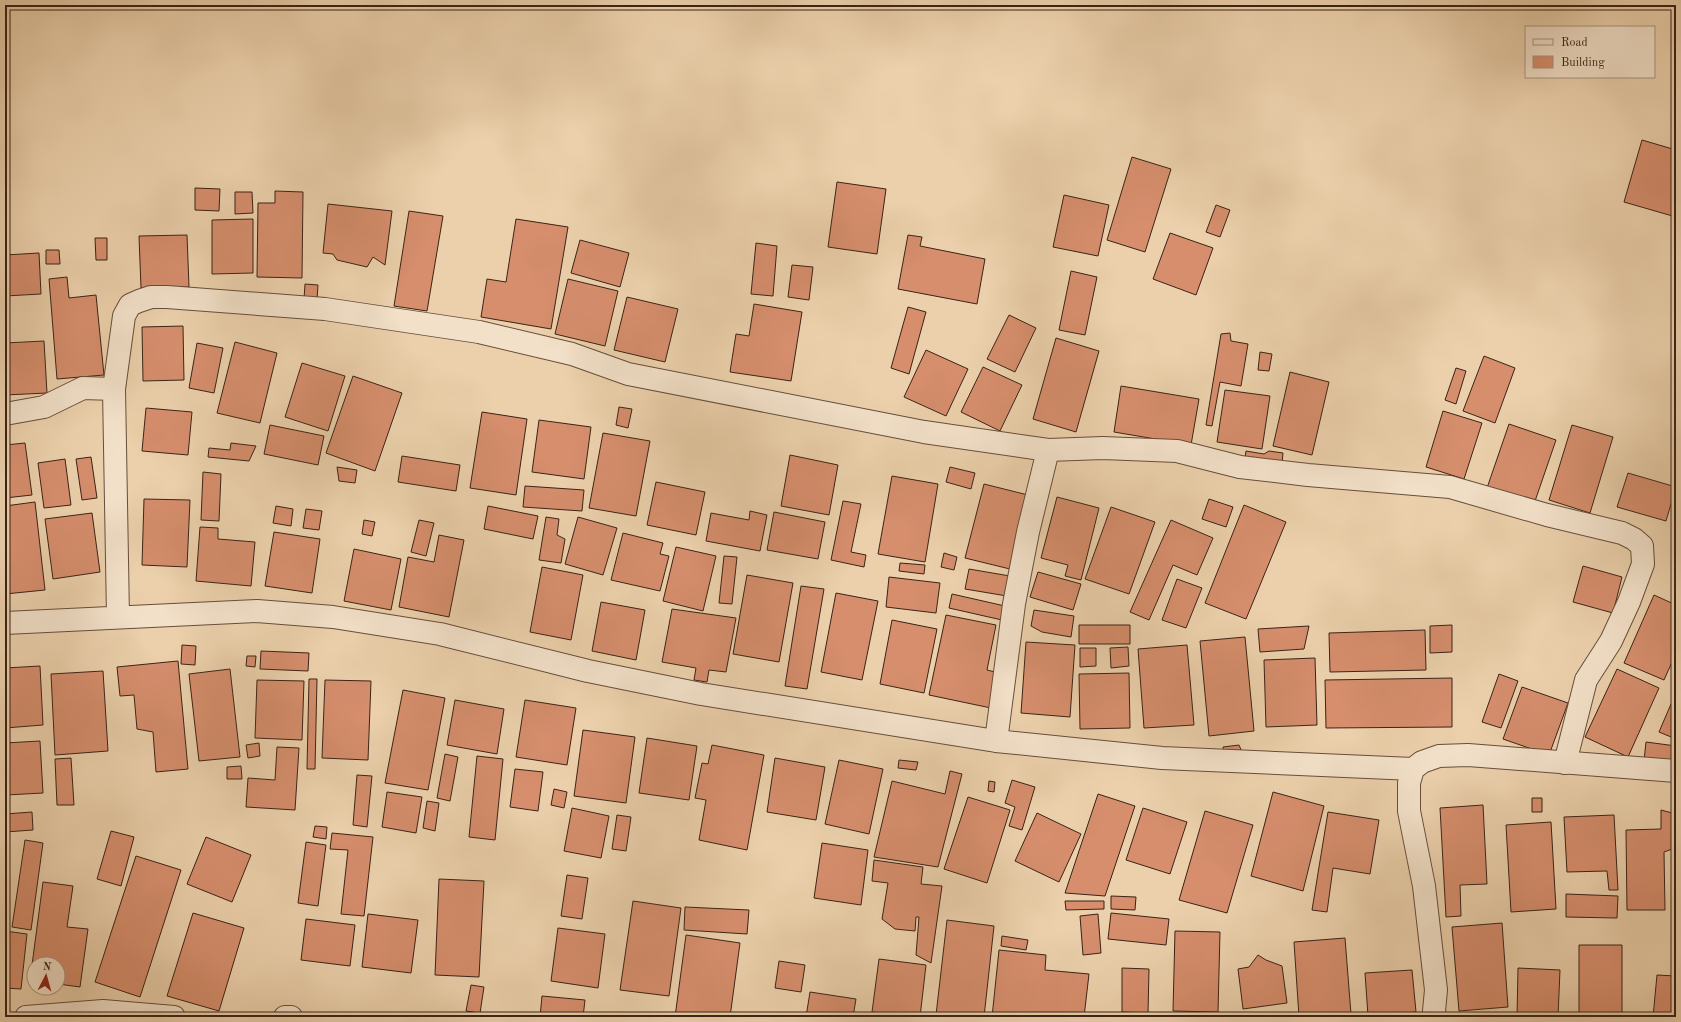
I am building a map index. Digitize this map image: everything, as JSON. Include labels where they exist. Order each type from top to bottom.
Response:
[{"type":"street","points":[[118,617],[114,389],[124,316],[130,305],[151,297],[167,297],[325,309],[479,332],[572,354],[628,374],[924,432],[1048,450],[1103,448],[1177,451],[1240,467],[1308,475],[1450,487],[1547,515],[1622,533],[1634,539],[1642,546],[1643,564],[1629,602],[1611,641],[1586,680],[1566,763]]},
{"type":"street","points":[[5,414],[44,407],[83,388],[114,389]]},
{"type":"street","points":[[996,741],[1014,604],[1028,532],[1048,450]]},
{"type":"street","points":[[5,623],[257,612],[333,617],[440,634],[588,671],[701,694],[996,741],[1162,758],[1413,769]]},
{"type":"street","points":[[1435,1017],[1434,1011],[1436,990],[1424,886],[1409,811],[1409,783],[1413,769],[1422,762],[1439,756],[1468,755],[1676,770]]},
{"type":"street","points":[[26,1017],[101,1014],[174,1017]]},
{"type":"street","points":[[285,1017],[291,1017]]},
{"type":"building","points":[[1642,140],[1676,150],[1676,217],[1624,202]]},
{"type":"building","points":[[1132,157],[1171,169],[1145,252],[1107,240]]},
{"type":"building","points":[[837,182],[886,189],[877,254],[828,247]]},
{"type":"building","points":[[195,188],[220,189],[219,211],[195,210]]},
{"type":"building","points":[[275,191],[303,192],[302,278],[257,277],[258,203],[275,203]]},
{"type":"building","points":[[235,192],[252,192],[253,213],[235,214]]},
{"type":"building","points":[[1064,195],[1109,205],[1098,256],[1053,247]]},
{"type":"building","points":[[328,204],[392,211],[385,265],[373,257],[367,267],[337,260],[333,254],[323,253]]},
{"type":"building","points":[[1216,205],[1230,210],[1220,237],[1206,232]]},
{"type":"building","points":[[409,211],[443,216],[427,311],[394,306]]},
{"type":"building","points":[[253,219],[253,273],[212,274],[212,220]]},
{"type":"building","points":[[516,219],[568,227],[551,329],[481,317],[487,279],[506,282]]},
{"type":"building","points":[[1170,233],[1213,248],[1196,295],[1153,279]]},
{"type":"building","points":[[187,235],[189,287],[141,288],[139,236]]},
{"type":"building","points":[[908,235],[922,237],[920,246],[985,259],[977,304],[898,289]]},
{"type":"building","points":[[95,238],[107,238],[107,260],[96,260]]},
{"type":"building","points":[[580,240],[629,253],[620,287],[571,273]]},
{"type":"building","points":[[756,243],[777,246],[773,296],[751,294]]},
{"type":"building","points":[[46,250],[59,250],[60,264],[46,264]]},
{"type":"building","points":[[39,253],[41,294],[5,296],[5,255]]},
{"type":"building","points":[[792,265],[813,267],[809,300],[788,297]]},
{"type":"building","points":[[1071,271],[1097,277],[1085,335],[1059,330]]},
{"type":"building","points":[[67,277],[69,298],[96,295],[104,375],[57,379],[49,279]]},
{"type":"building","points":[[568,279],[618,291],[605,346],[555,334]]},
{"type":"building","points":[[305,284],[318,285],[317,300],[304,299]]},
{"type":"building","points":[[627,297],[678,309],[665,362],[614,350]]},
{"type":"building","points":[[754,304],[802,312],[791,381],[730,372],[736,334],[749,336]]},
{"type":"building","points":[[908,307],[926,312],[909,374],[891,368]]},
{"type":"building","points":[[1009,315],[1036,328],[1015,372],[987,359]]},
{"type":"building","points":[[183,326],[184,380],[143,381],[142,327]]},
{"type":"building","points":[[1230,333],[1231,341],[1248,344],[1241,386],[1220,382],[1212,426],[1206,425],[1221,334]]},
{"type":"building","points":[[1056,338],[1099,351],[1076,432],[1033,419]]},
{"type":"building","points":[[44,341],[47,393],[5,395],[5,343]]},
{"type":"building","points":[[235,342],[277,353],[260,423],[217,413]]},
{"type":"building","points":[[197,343],[223,348],[214,393],[189,388]]},
{"type":"building","points":[[926,350],[968,369],[946,416],[904,397]]},
{"type":"building","points":[[1260,352],[1272,354],[1269,371],[1258,370]]},
{"type":"building","points":[[1484,356],[1515,368],[1495,423],[1463,411]]},
{"type":"building","points":[[302,363],[345,376],[328,431],[285,417]]},
{"type":"building","points":[[983,367],[1022,385],[1000,431],[961,412]]},
{"type":"building","points":[[1456,368],[1466,371],[1456,404],[1445,400]]},
{"type":"building","points":[[1290,372],[1329,382],[1312,455],[1273,446]]},
{"type":"building","points":[[353,376],[402,393],[375,471],[326,453]]},
{"type":"building","points":[[1121,386],[1199,399],[1191,445],[1114,432]]},
{"type":"building","points":[[1225,390],[1270,396],[1262,449],[1217,442]]},
{"type":"building","points":[[619,407],[632,409],[628,428],[616,425]]},
{"type":"building","points":[[146,408],[192,412],[188,455],[142,451]]},
{"type":"building","points":[[1443,411],[1482,423],[1464,479],[1426,467]]},
{"type":"building","points":[[482,412],[527,419],[516,495],[470,488]]},
{"type":"building","points":[[539,420],[591,427],[584,479],[532,472]]},
{"type":"building","points":[[1509,424],[1556,440],[1534,504],[1487,488]]},
{"type":"building","points":[[270,425],[324,436],[318,465],[264,454]]},
{"type":"building","points":[[1572,425],[1613,437],[1590,513],[1549,500]]},
{"type":"building","points":[[603,433],[650,441],[636,516],[589,508]]},
{"type":"building","points":[[25,443],[32,495],[5,498],[5,445]]},
{"type":"building","points":[[231,443],[256,446],[249,461],[208,457],[209,448],[230,450]]},
{"type":"building","points":[[1246,451],[1264,454],[1269,451],[1283,453],[1282,464],[1244,464]]},
{"type":"building","points":[[790,455],[838,465],[829,515],[781,506]]},
{"type":"building","points":[[402,456],[460,465],[456,491],[398,482]]},
{"type":"building","points":[[91,457],[97,498],[82,500],[76,459]]},
{"type":"building","points":[[65,459],[71,505],[44,508],[38,463]]},
{"type":"building","points":[[337,467],[357,470],[355,483],[339,481]]},
{"type":"building","points":[[950,467],[975,473],[971,489],[946,482]]},
{"type":"building","points":[[203,472],[221,474],[219,521],[201,520]]},
{"type":"building","points":[[1628,473],[1676,487],[1666,521],[1617,507]]},
{"type":"building","points":[[892,476],[938,484],[925,562],[878,554]]},
{"type":"building","points":[[656,482],[705,492],[696,535],[647,525]]},
{"type":"building","points":[[984,484],[1028,495],[1010,569],[965,558]]},
{"type":"building","points":[[525,486],[584,490],[582,511],[523,507]]},
{"type":"building","points":[[1057,497],[1099,508],[1081,580],[1065,576],[1068,565],[1041,558]]},
{"type":"building","points":[[144,499],[190,500],[187,567],[142,565]]},
{"type":"building","points":[[1209,499],[1233,507],[1226,527],[1202,519]]},
{"type":"building","points":[[843,501],[861,504],[851,552],[866,555],[864,567],[831,560]]},
{"type":"building","points":[[35,502],[45,590],[5,594],[5,506]]},
{"type":"building","points":[[1244,505],[1286,522],[1246,619],[1205,603]]},
{"type":"building","points":[[276,506],[293,509],[291,526],[273,523]]},
{"type":"building","points":[[488,506],[538,516],[533,539],[484,529]]},
{"type":"building","points":[[1111,507],[1155,522],[1129,594],[1085,579]]},
{"type":"building","points":[[306,509],[322,511],[319,530],[303,528]]},
{"type":"building","points":[[750,511],[767,515],[760,551],[706,541],[711,513],[749,520]]},
{"type":"building","points":[[774,512],[825,522],[818,559],[767,550]]},
{"type":"building","points":[[92,513],[100,572],[53,579],[45,519]]},
{"type":"building","points":[[546,517],[559,519],[557,535],[565,539],[561,563],[539,560]]},
{"type":"building","points":[[578,517],[617,528],[603,575],[565,564]]},
{"type":"building","points":[[364,520],[375,522],[372,536],[362,534]]},
{"type":"building","points":[[419,520],[434,523],[426,556],[411,552]]},
{"type":"building","points":[[1171,520],[1213,538],[1197,575],[1173,565],[1149,620],[1130,612]]},
{"type":"building","points":[[200,527],[218,528],[218,539],[255,542],[251,586],[196,581]]},
{"type":"building","points":[[274,532],[320,539],[312,593],[265,586]]},
{"type":"building","points":[[623,533],[663,543],[660,554],[669,556],[660,591],[611,580]]},
{"type":"building","points":[[439,535],[464,540],[449,617],[399,607],[408,557],[434,562]]},
{"type":"building","points":[[676,547],[716,556],[703,611],[663,601]]},
{"type":"building","points":[[354,549],[401,559],[391,610],[344,601]]},
{"type":"building","points":[[944,553],[957,557],[954,570],[941,567]]},
{"type":"building","points":[[724,556],[737,557],[732,604],[719,603]]},
{"type":"building","points":[[900,563],[925,565],[924,574],[899,571]]},
{"type":"building","points":[[1583,566],[1622,577],[1613,613],[1573,602]]},
{"type":"building","points":[[542,567],[583,575],[571,640],[530,632]]},
{"type":"building","points":[[969,569],[1010,576],[1007,596],[965,589]]},
{"type":"building","points":[[1038,572],[1081,584],[1073,610],[1030,597]]},
{"type":"building","points":[[747,575],[793,583],[779,662],[733,654]]},
{"type":"building","points":[[889,577],[940,583],[936,613],[886,607]]},
{"type":"building","points":[[1177,579],[1202,588],[1186,628],[1162,620]]},
{"type":"building","points":[[801,586],[824,589],[807,689],[785,686]]},
{"type":"building","points":[[836,593],[878,601],[862,680],[821,672]]},
{"type":"building","points":[[952,594],[1005,606],[1002,620],[949,608]]},
{"type":"building","points":[[1654,595],[1676,605],[1676,653],[1664,680],[1624,663]]},
{"type":"building","points":[[601,602],[645,610],[636,660],[592,651]]},
{"type":"building","points":[[672,609],[736,618],[726,672],[709,670],[707,682],[694,680],[696,668],[662,662]]},
{"type":"building","points":[[1034,610],[1074,616],[1071,637],[1042,632],[1031,626]]},
{"type":"building","points":[[946,615],[996,625],[987,670],[999,673],[991,708],[929,695]]},
{"type":"building","points":[[892,620],[937,629],[924,693],[880,684]]},
{"type":"building","points":[[1079,625],[1130,625],[1130,644],[1079,644]]},
{"type":"building","points":[[1452,625],[1452,652],[1430,653],[1430,626]]},
{"type":"building","points":[[1309,626],[1304,649],[1260,652],[1258,629]]},
{"type":"building","points":[[1425,630],[1426,670],[1330,672],[1329,633]]},
{"type":"building","points":[[1245,637],[1254,731],[1209,736],[1200,641]]},
{"type":"building","points":[[1026,642],[1075,645],[1070,717],[1021,713]]},
{"type":"building","points":[[182,645],[196,646],[195,665],[181,664]]},
{"type":"building","points":[[1187,645],[1194,725],[1144,728],[1138,649]]},
{"type":"building","points":[[1128,647],[1129,666],[1111,668],[1110,648]]},
{"type":"building","points":[[1080,648],[1096,648],[1096,666],[1080,667]]},
{"type":"building","points":[[261,651],[309,653],[308,671],[260,669]]},
{"type":"building","points":[[247,656],[256,656],[255,667],[246,666]]},
{"type":"building","points":[[1315,658],[1317,725],[1266,727],[1264,660]]},
{"type":"building","points":[[178,661],[188,769],[156,772],[153,732],[137,729],[134,695],[120,696],[117,667]]},
{"type":"building","points":[[40,666],[43,725],[5,728],[5,668]]},
{"type":"building","points":[[230,669],[240,757],[199,761],[189,674]]},
{"type":"building","points":[[1617,669],[1659,688],[1628,757],[1585,737]]},
{"type":"building","points":[[103,671],[108,751],[55,755],[51,674]]},
{"type":"building","points":[[1129,673],[1130,728],[1080,729],[1079,674]]},
{"type":"building","points":[[1499,674],[1518,681],[1501,728],[1482,722]]},
{"type":"building","points":[[1452,678],[1452,727],[1326,728],[1325,680]]},
{"type":"building","points":[[309,679],[317,679],[315,769],[307,769]]},
{"type":"building","points":[[257,680],[304,681],[302,740],[255,738]]},
{"type":"building","points":[[325,680],[371,681],[368,760],[322,758]]},
{"type":"building","points":[[1522,687],[1568,703],[1549,755],[1503,739]]},
{"type":"building","points":[[403,690],[445,698],[428,790],[385,783]]},
{"type":"building","points":[[455,700],[504,709],[497,754],[447,745]]},
{"type":"building","points":[[525,700],[576,708],[567,765],[516,757]]},
{"type":"building","points":[[1671,704],[1676,707],[1676,739],[1659,732]]},
{"type":"building","points":[[583,730],[635,737],[626,803],[574,796]]},
{"type":"building","points":[[647,738],[697,746],[689,800],[639,793]]},
{"type":"building","points":[[40,741],[43,793],[6,795],[5,743]]},
{"type":"building","points":[[1646,742],[1676,746],[1676,765],[1644,761]]},
{"type":"building","points":[[259,743],[260,756],[248,758],[246,745]]},
{"type":"building","points":[[712,745],[764,755],[747,850],[699,840],[706,800],[695,798],[702,763],[708,764]]},
{"type":"building","points":[[1239,745],[1242,752],[1224,754],[1223,747]]},
{"type":"building","points":[[277,747],[299,748],[295,810],[246,807],[248,778],[275,780]]},
{"type":"building","points":[[445,754],[458,757],[450,801],[437,798]]},
{"type":"building","points":[[477,756],[503,759],[495,840],[469,837]]},
{"type":"building","points":[[71,758],[74,805],[57,805],[55,759]]},
{"type":"building","points":[[775,758],[825,767],[816,820],[767,812]]},
{"type":"building","points":[[839,760],[883,769],[869,834],[825,824]]},
{"type":"building","points":[[899,760],[918,762],[916,770],[898,768]]},
{"type":"building","points":[[241,766],[242,779],[227,779],[227,767]]},
{"type":"building","points":[[515,769],[543,772],[538,811],[510,807]]},
{"type":"building","points":[[950,771],[962,774],[938,867],[874,857],[892,781],[945,794]]},
{"type":"building","points":[[357,775],[372,776],[367,827],[353,825]]},
{"type":"building","points":[[1012,780],[1035,787],[1022,830],[1009,826],[1015,807],[1005,803]]},
{"type":"building","points":[[989,781],[995,782],[994,792],[988,791]]},
{"type":"building","points":[[554,789],[567,792],[564,808],[551,805]]},
{"type":"building","points":[[387,792],[422,797],[416,833],[382,827]]},
{"type":"building","points":[[1273,792],[1324,806],[1303,891],[1251,876]]},
{"type":"building","points":[[1098,794],[1135,806],[1105,896],[1065,893]]},
{"type":"building","points":[[968,797],[1010,810],[987,883],[944,869]]},
{"type":"building","points":[[1532,798],[1542,798],[1542,812],[1532,812]]},
{"type":"building","points":[[427,801],[439,803],[435,831],[423,828]]},
{"type":"building","points":[[1483,805],[1487,884],[1460,885],[1461,916],[1446,917],[1440,808]]},
{"type":"building","points":[[572,808],[609,816],[601,858],[564,851]]},
{"type":"building","points":[[1143,808],[1187,822],[1170,874],[1126,860]]},
{"type":"building","points":[[1661,810],[1676,814],[1675,848],[1664,852],[1665,910],[1627,910],[1626,830],[1661,829]]},
{"type":"building","points":[[1205,811],[1253,825],[1227,913],[1179,900]]},
{"type":"building","points":[[32,812],[33,830],[5,832],[5,814]]},
{"type":"building","points":[[1328,812],[1379,820],[1370,874],[1333,868],[1327,912],[1312,910]]},
{"type":"building","points":[[1037,813],[1081,834],[1059,882],[1015,861]]},
{"type":"building","points":[[617,815],[631,817],[626,851],[612,849]]},
{"type":"building","points":[[1614,815],[1618,890],[1609,890],[1607,871],[1567,872],[1564,817]]},
{"type":"building","points":[[1551,822],[1556,909],[1511,912],[1506,825]]},
{"type":"building","points":[[315,826],[327,827],[326,839],[313,837]]},
{"type":"building","points":[[111,831],[134,837],[121,886],[97,879]]},
{"type":"building","points":[[332,833],[373,837],[364,916],[341,914],[348,850],[330,849]]},
{"type":"building","points":[[206,837],[251,855],[232,902],[187,884]]},
{"type":"building","points":[[25,840],[43,843],[31,930],[12,927]]},
{"type":"building","points":[[306,842],[326,845],[318,906],[298,903]]},
{"type":"building","points":[[822,843],[868,850],[861,905],[814,898]]},
{"type":"building","points":[[136,856],[181,870],[140,997],[95,982]]},
{"type":"building","points":[[874,860],[923,867],[921,884],[942,886],[931,963],[916,955],[919,917],[916,917],[915,931],[895,929],[882,919],[888,883],[872,881]]},
{"type":"building","points":[[567,875],[588,878],[582,919],[561,916]]},
{"type":"building","points":[[1676,876],[1676,911],[1672,910]]},
{"type":"building","points":[[439,879],[484,881],[479,977],[435,975]]},
{"type":"building","points":[[43,882],[73,886],[67,927],[88,929],[80,987],[66,985],[66,956],[33,956]]},
{"type":"building","points":[[1566,894],[1618,896],[1617,918],[1566,917]]},
{"type":"building","points":[[1111,896],[1136,897],[1135,910],[1111,909]]},
{"type":"building","points":[[633,901],[681,908],[669,996],[620,990]]},
{"type":"building","points":[[1065,901],[1104,901],[1104,909],[1066,910]]},
{"type":"building","points":[[685,907],[749,910],[747,934],[684,930]]},
{"type":"building","points":[[193,913],[244,928],[219,1011],[167,996]]},
{"type":"building","points":[[1111,913],[1169,919],[1166,945],[1108,939]]},
{"type":"building","points":[[368,914],[418,920],[411,973],[362,967]]},
{"type":"building","points":[[1098,914],[1101,953],[1083,955],[1080,916]]},
{"type":"building","points":[[306,919],[355,925],[350,966],[301,960]]},
{"type":"building","points":[[947,920],[994,926],[984,1017],[936,1015]]},
{"type":"building","points":[[1502,923],[1508,1007],[1459,1011],[1452,927]]},
{"type":"building","points":[[558,928],[605,934],[598,988],[551,981]]},
{"type":"building","points":[[5,931],[27,934],[21,989],[5,988]]},
{"type":"building","points":[[1175,931],[1220,932],[1218,1012],[1173,1011]]},
{"type":"building","points":[[686,935],[740,943],[730,1017],[675,1017]]},
{"type":"building","points":[[1002,936],[1028,940],[1026,950],[1001,946]]},
{"type":"building","points":[[1345,938],[1351,1014],[1299,1017],[1294,942]]},
{"type":"building","points":[[1579,945],[1622,945],[1622,1017],[1579,1017]]},
{"type":"building","points":[[999,950],[1046,955],[1045,970],[1089,974],[1084,1017],[992,1017]]},
{"type":"building","points":[[1258,955],[1266,960],[1282,966],[1287,1003],[1243,1009],[1238,969],[1249,967]]},
{"type":"building","points":[[879,959],[926,965],[920,1017],[872,1012]]},
{"type":"building","points":[[779,961],[805,965],[801,992],[775,988]]},
{"type":"building","points":[[1122,968],[1149,969],[1148,1013],[1122,1012]]},
{"type":"building","points":[[1518,968],[1560,970],[1558,1017],[1517,1017]]},
{"type":"building","points":[[1412,970],[1416,1012],[1368,1016],[1365,973]]},
{"type":"building","points":[[1657,975],[1676,976],[1676,1017],[1653,1017]]},
{"type":"building","points":[[471,985],[484,987],[480,1013],[466,1011]]},
{"type":"building","points":[[810,992],[856,999],[853,1017],[806,1017]]},
{"type":"building","points":[[542,996],[585,1000],[583,1017],[540,1017]]},
{"type":"building","points":[[1167,1014],[1185,1016],[1185,1017],[1166,1017]]}]
